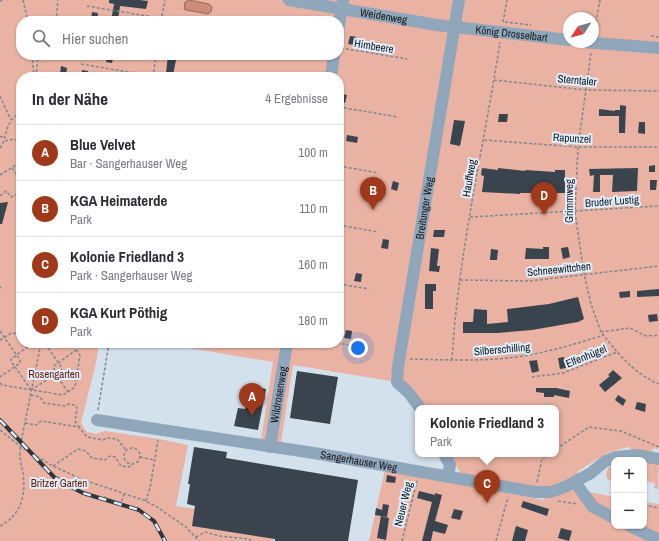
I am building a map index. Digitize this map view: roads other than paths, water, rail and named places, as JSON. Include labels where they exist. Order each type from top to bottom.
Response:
[{"type":"street","name":"Weidenweg","points":[[289,0],[343,4],[455,27]]},
{"type":"street","name":"Breitunger Weg","points":[[418,405],[409,393],[397,382],[399,357],[459,0]]},
{"type":"street","points":[[341,16],[343,4]]},
{"type":"street","name":"König Drosselbart","points":[[455,27],[563,39]]},
{"type":"street","points":[[599,41],[659,48]]},
{"type":"street","points":[[332,72],[333,60]]},
{"type":"street","name":"Wildrosenweg","points":[[270,447],[286,348]]},
{"type":"street","name":"Sangerhauser Weg","points":[[97,420],[419,471],[535,492],[551,492],[575,482],[591,473],[604,462],[616,457],[637,455],[659,459]]},
{"type":"street","points":[[446,457],[450,465],[448,477]]},
{"type":"street","points":[[575,482],[593,507],[611,516]]},
{"type":"street","points":[[636,529],[659,540]]},
{"type":"railway","points":[[0,420],[54,477],[83,493],[139,510],[154,521],[165,541]]},
{"type":"place","name":"KGA Heimaterde","points":[[373,210]]},
{"type":"place","name":"KGA Kurt Pöthig","points":[[544,215]]},
{"type":"place","name":"Blue Velvet","points":[[252,416]]},
{"type":"place","name":"Kolonie Friedland 3","points":[[487,503]]},
{"type":"park label","name":"Rosengarten","points":[[54,374]]},
{"type":"park label","name":"Britzer Garten","points":[[59,483]]}]
